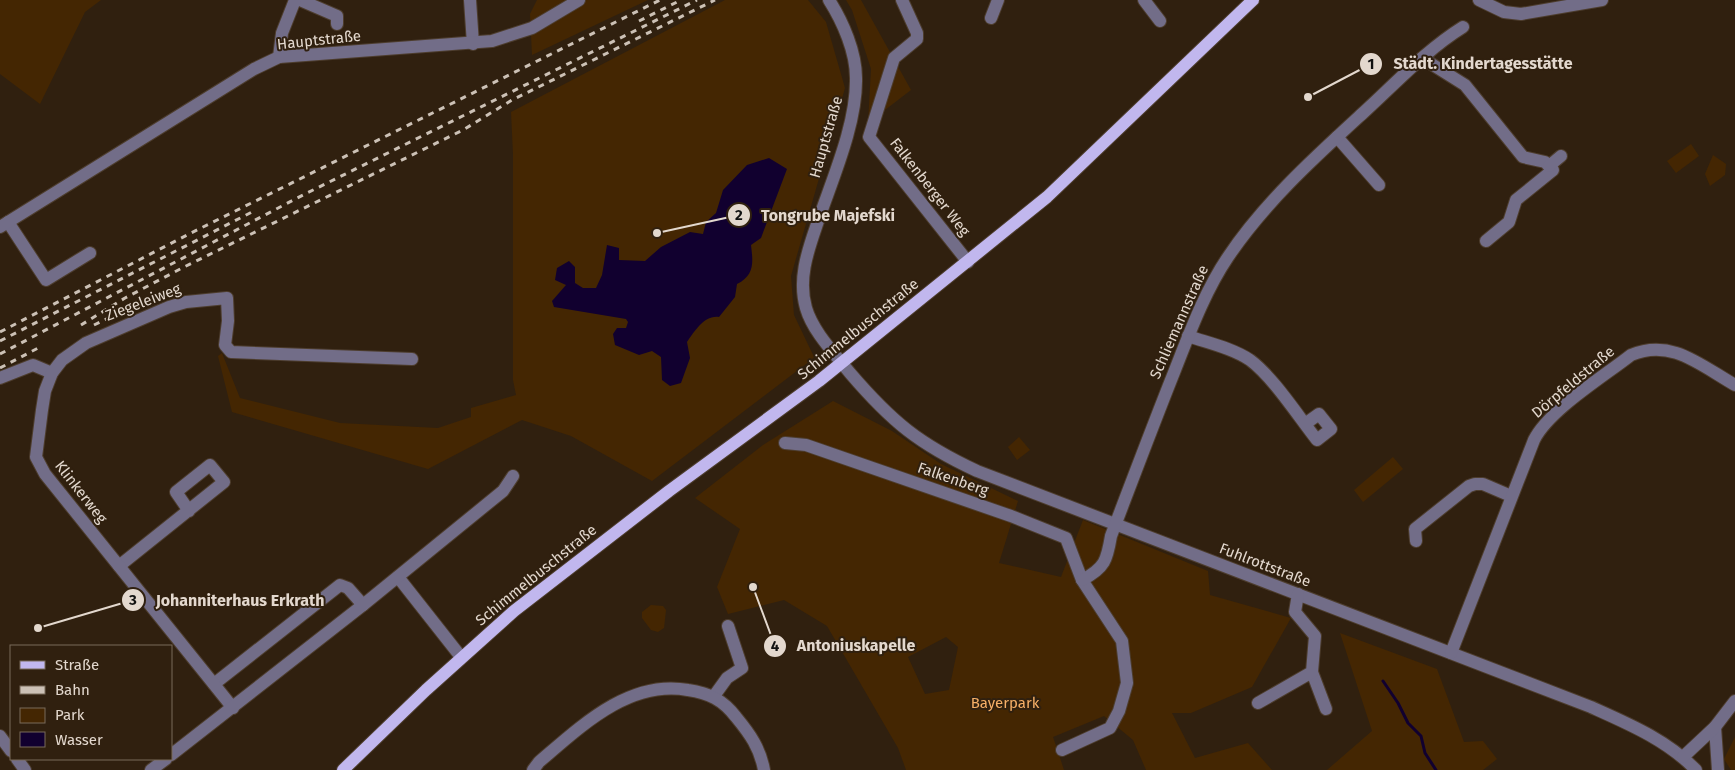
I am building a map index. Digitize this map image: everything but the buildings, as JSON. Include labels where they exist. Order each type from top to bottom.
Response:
[{"type":"main road","name":"Schimmelbuschstraße","points":[[343,770],[462,657],[514,611],[588,553],[842,363],[1047,197],[1254,0]]},
{"type":"street","points":[[279,57],[282,33],[295,0]]},
{"type":"street","points":[[300,0],[336,16],[336,24]]},
{"type":"street","points":[[470,0],[473,44]]},
{"type":"street","name":"Hauptstraße","points":[[90,253],[46,280],[4,225],[254,69],[279,57],[473,44],[492,41],[532,28],[579,0]]},
{"type":"street","name":"Hauptstraße","points":[[830,0],[850,45],[856,77],[855,90],[845,139],[806,258],[802,286],[806,308],[812,320],[842,363]]},
{"type":"street","name":"Falkenberger Weg","points":[[902,0],[917,34],[917,40],[894,58],[870,137],[968,262]]},
{"type":"street","points":[[991,18],[998,0]]},
{"type":"street","points":[[1144,0],[1160,21]]},
{"type":"street","points":[[1479,0],[1504,12],[1537,6],[1602,0]]},
{"type":"street","name":"Schliemannstraße","points":[[1115,525],[1188,336],[1206,297],[1234,249],[1254,222],[1337,138],[1422,58],[1448,36],[1463,27]]},
{"type":"street","points":[[1422,58],[1465,85],[1523,157],[1544,162],[1553,170],[1516,200],[1509,222],[1486,241]]},
{"type":"street","points":[[1337,138],[1379,185]]},
{"type":"street","points":[[1549,166],[1561,156]]},
{"type":"street","name":"Ziegeleiweg","points":[[52,373],[74,350],[125,325],[186,302],[227,298],[228,321],[225,345],[232,352],[412,360]]},
{"type":"street","points":[[1188,336],[1248,359],[1263,371],[1305,424]]},
{"type":"street","name":"Dörpfeldstraße","points":[[1451,653],[1511,496],[1534,440],[1543,426],[1631,355],[1644,350],[1659,348],[1672,350],[1735,385]]},
{"type":"street","name":"Fuhlrottstraße","points":[[842,363],[883,411],[916,439],[977,471],[1620,720],[1648,734],[1683,757],[1696,770]]},
{"type":"street","points":[[0,378],[33,365],[52,373]]},
{"type":"street","name":"Klinkerweg","points":[[52,373],[45,391],[36,457],[45,474],[233,708]]},
{"type":"street","name":"Falkenberg","points":[[785,443],[806,445],[1011,516],[1066,538],[1082,580],[1122,641],[1127,683],[1119,711],[1110,728],[1062,750]]},
{"type":"street","points":[[172,754],[398,577],[503,491],[513,476]]},
{"type":"street","points":[[1416,541],[1416,529],[1469,486],[1483,484],[1511,496]]},
{"type":"street","points":[[118,566],[189,511]]},
{"type":"street","points":[[1082,580],[1096,572],[1107,558],[1115,525]]},
{"type":"street","points":[[398,577],[462,657]]},
{"type":"street","points":[[214,684],[340,585],[348,588],[363,605]]},
{"type":"street","points":[[1298,594],[1295,612],[1315,636],[1312,672],[1326,709]]},
{"type":"street","points":[[714,696],[727,678],[742,668],[728,626]]},
{"type":"street","points":[[1258,703],[1312,672]]},
{"type":"street","points":[[532,770],[538,762],[579,728],[605,710],[632,696],[675,688],[714,696],[729,708],[755,742],[761,754],[764,770]]},
{"type":"street","points":[[1683,757],[1715,727],[1735,702]]},
{"type":"street","points":[[1715,727],[1718,770]]},
{"type":"street","points":[[0,736],[10,750]]},
{"type":"street","points":[[151,770],[165,760]]},
{"type":"green space","points":[[0,0],[101,0],[85,12],[40,104],[0,74]]},
{"type":"green space","points":[[537,0],[648,0],[532,55],[530,14]]},
{"type":"green space","points":[[725,0],[808,0],[826,22],[845,88],[791,276],[794,315],[814,357],[810,361],[652,481],[571,436],[522,420],[428,469],[232,412],[218,356],[222,353],[240,398],[340,423],[438,428],[471,417],[471,408],[516,395],[513,380],[513,154],[511,112]]},
{"type":"green space","points":[[846,0],[861,0],[911,90],[868,123],[871,69],[852,10]]},
{"type":"green space","points":[[1691,144],[1699,156],[1676,173],[1667,161]]},
{"type":"green space","points":[[1713,155],[1726,164],[1725,175],[1710,186],[1705,174]]},
{"type":"green space","name":"Bayerpark","points":[[833,401],[892,431],[941,464],[1018,501],[999,563],[1061,577],[1083,520],[1208,571],[1210,595],[1291,618],[1252,687],[1191,713],[1172,713],[1195,758],[1248,743],[1272,770],[1146,770],[1133,740],[1104,716],[1053,737],[1064,770],[906,770],[898,748],[827,626],[784,600],[728,614],[717,587],[740,529],[695,498],[763,445]],"holes":[[[946,637],[958,647],[949,690],[925,694],[908,657]]]},
{"type":"green space","points":[[1019,437],[1030,450],[1017,460],[1008,447]]},
{"type":"green space","points":[[1393,457],[1403,469],[1363,502],[1354,490]]},
{"type":"green space","points":[[651,605],[663,606],[666,610],[664,628],[658,632],[651,630],[642,618],[642,612]]},
{"type":"green space","points":[[1340,633],[1437,669],[1464,742],[1483,741],[1497,759],[1483,770],[1327,770],[1372,731]]},
{"type":"green space","points":[[1735,737],[1735,770],[1731,770],[1724,759]]},
{"type":"water","points":[[769,158],[787,169],[761,238],[751,245],[752,268],[747,276],[737,284],[735,297],[719,317],[704,321],[687,342],[690,358],[681,383],[670,386],[662,380],[661,357],[652,351],[639,355],[615,345],[613,334],[617,328],[626,328],[628,322],[626,319],[554,307],[552,301],[566,285],[555,280],[557,268],[569,261],[575,267],[575,283],[583,288],[596,288],[602,275],[607,245],[619,248],[619,260],[645,261],[661,247],[690,232],[703,234],[706,222],[716,213],[723,190],[747,165]]},
{"type":"waterway","points":[[1383,681],[1398,703],[1408,723],[1421,736],[1425,753],[1436,770]]},
{"type":"railway","points":[[0,332],[191,233],[660,0]]},
{"type":"railway","points":[[639,21],[681,0]]},
{"type":"railway","points":[[0,354],[303,195],[697,0]]},
{"type":"railway","points":[[81,325],[125,298],[184,267],[463,130],[512,100],[715,0]]},
{"type":"railway","points":[[0,341],[252,212]]},
{"type":"railway","points":[[94,325],[127,309]]},
{"type":"railway","points":[[0,368],[42,346]]},
{"type":"place","name":"Städt. Kindertagesstätte","points":[[1308,97]]},
{"type":"place","name":"Tongrube Majefski","points":[[657,233]]},
{"type":"place","name":"Antoniuskapelle","points":[[753,587]]},
{"type":"place","name":"Johanniterhaus Erkrath","points":[[38,628]]}]
